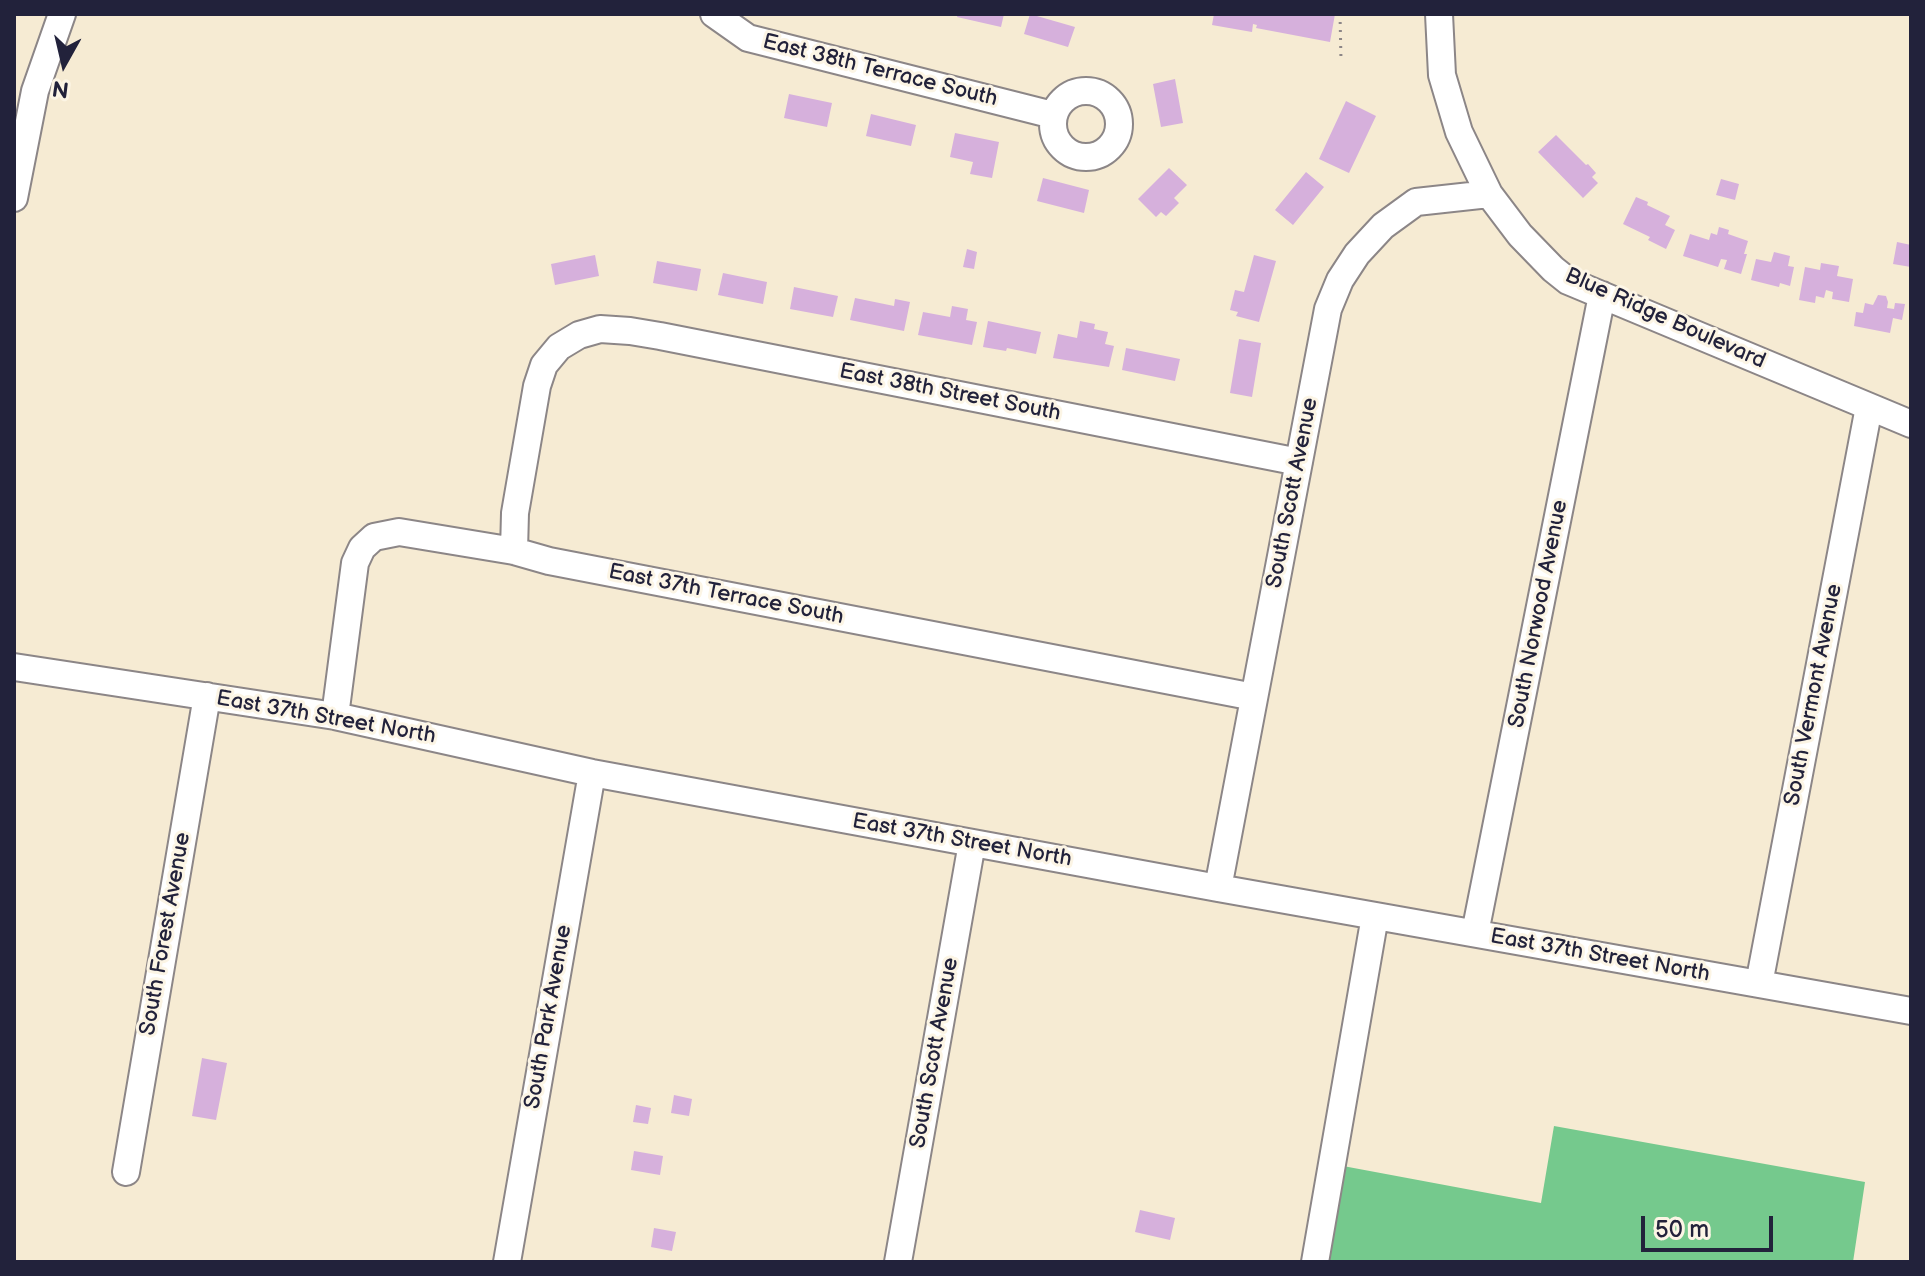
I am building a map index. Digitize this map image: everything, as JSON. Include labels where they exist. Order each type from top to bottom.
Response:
[{"type":"street","points":[[14,198],[35,91],[62,14]]},
{"type":"street","name":"East 38th Terrace South","points":[[714,14],[748,38],[1053,115]]},
{"type":"street","name":"Blue Ridge Boulevard","points":[[1439,14],[1442,75],[1459,132],[1489,194],[1520,235],[1553,269],[1568,281],[1911,424]]},
{"type":"street","name":"South Scott Avenue","points":[[1218,888],[1328,309],[1340,280],[1357,254],[1383,226],[1416,202],[1489,194]]},
{"type":"street","name":"South Norwood Avenue","points":[[1475,933],[1602,295]]},
{"type":"street","name":"East 38th Street South","points":[[514,551],[515,513],[537,386],[544,365],[559,347],[579,335],[600,329],[660,336],[1299,462]]},
{"type":"street","name":"South Vermont Avenue","points":[[1759,984],[1869,407]]},
{"type":"street","name":"East 37th Terrace South","points":[[336,712],[355,563],[362,548],[374,537],[399,532],[514,551],[549,561],[1254,697]]},
{"type":"street","name":"East 37th Street North","points":[[14,667],[336,712],[592,773],[1911,1011]]},
{"type":"street","name":"South Forest Avenue","points":[[126,1172],[207,696]]},
{"type":"street","name":"South Park Avenue","points":[[507,1262],[592,773]]},
{"type":"street","name":"South Scott Avenue","points":[[898,1262],[972,843]]},
{"type":"street","points":[[1315,1262],[1375,916]]},
{"type":"path","points":[[1340,14],[1341,60]]},
{"type":"green space","points":[[1554,1126],[1865,1182],[1853,1262],[1325,1262],[1343,1166],[1541,1203]]},
{"type":"building","points":[[958,14],[1004,14],[1001,27],[957,17]]},
{"type":"building","points":[[1030,14],[1075,27],[1068,47],[1024,34]]},
{"type":"building","points":[[1214,14],[1335,14],[1330,42],[1256,28],[1257,25],[1253,24],[1252,32],[1212,25]]},
{"type":"building","points":[[1175,79],[1183,123],[1161,127],[1153,84]]},
{"type":"building","points":[[789,94],[832,103],[827,127],[784,118]]},
{"type":"building","points":[[1346,101],[1376,116],[1349,173],[1319,159]]},
{"type":"building","points":[[871,114],[916,125],[911,146],[866,136]]},
{"type":"building","points":[[955,133],[999,142],[992,178],[970,174],[973,162],[950,157]]},
{"type":"building","points":[[1556,135],[1596,173],[1592,177],[1598,183],[1583,198],[1538,152]]},
{"type":"building","points":[[1169,168],[1187,185],[1174,198],[1179,203],[1166,216],[1161,212],[1156,217],[1138,199]]},
{"type":"building","points":[[1306,172],[1324,187],[1293,225],[1275,210]]},
{"type":"building","points":[[1043,178],[1089,190],[1084,213],[1037,201]]},
{"type":"building","points":[[1721,179],[1739,184],[1735,200],[1716,195]]},
{"type":"building","points":[[1636,197],[1670,216],[1665,225],[1675,230],[1666,249],[1623,224]]},
{"type":"building","points":[[1719,227],[1748,241],[1741,274],[1724,269],[1727,260],[1721,259],[1718,267],[1683,256],[1690,234],[1709,240],[1711,233],[1717,235]]},
{"type":"building","points":[[1897,242],[1911,245],[1911,267],[1893,264]]},
{"type":"building","points":[[967,249],[977,252],[974,269],[963,267]]},
{"type":"building","points":[[1774,252],[1790,256],[1788,266],[1794,267],[1790,286],[1780,283],[1779,287],[1751,280],[1756,259],[1771,262]]},
{"type":"building","points":[[595,255],[599,276],[555,285],[551,264]]},
{"type":"building","points":[[1254,255],[1276,261],[1259,322],[1236,316],[1238,312],[1230,310],[1235,290],[1244,292]]},
{"type":"building","points":[[657,261],[701,269],[697,291],[653,283]]},
{"type":"building","points":[[1821,263],[1839,266],[1837,276],[1853,279],[1849,302],[1832,299],[1833,292],[1826,290],[1824,298],[1816,296],[1815,303],[1799,300],[1805,267],[1820,270]]},
{"type":"building","points":[[723,273],[767,282],[763,304],[718,295]]},
{"type":"building","points":[[794,287],[838,296],[833,317],[790,309]]},
{"type":"building","points":[[1878,295],[1886,296],[1887,308],[1894,309],[1895,303],[1905,304],[1902,320],[1893,318],[1890,333],[1854,326],[1856,312],[1863,313],[1865,303],[1873,305]]},
{"type":"building","points":[[855,298],[894,306],[895,299],[910,302],[904,331],[850,320]]},
{"type":"building","points":[[952,306],[968,309],[966,320],[977,322],[972,345],[918,335],[923,312],[950,317]]},
{"type":"building","points":[[988,321],[1041,332],[1036,354],[983,347]]},
{"type":"building","points":[[1080,321],[1095,324],[1094,329],[1108,332],[1105,344],[1114,346],[1109,367],[1053,358],[1058,334],[1077,338]]},
{"type":"building","points":[[1239,339],[1261,343],[1252,397],[1230,393]]},
{"type":"building","points":[[1126,348],[1180,359],[1175,381],[1122,370]]},
{"type":"building","points":[[202,1058],[227,1063],[216,1120],[192,1116]]},
{"type":"building","points":[[674,1095],[692,1099],[689,1116],[671,1113]]},
{"type":"building","points":[[636,1105],[651,1108],[648,1124],[633,1122]]},
{"type":"building","points":[[634,1151],[663,1156],[660,1175],[631,1170]]},
{"type":"building","points":[[1140,1210],[1175,1218],[1170,1240],[1135,1232]]},
{"type":"building","points":[[654,1228],[676,1232],[672,1251],[651,1247]]}]
